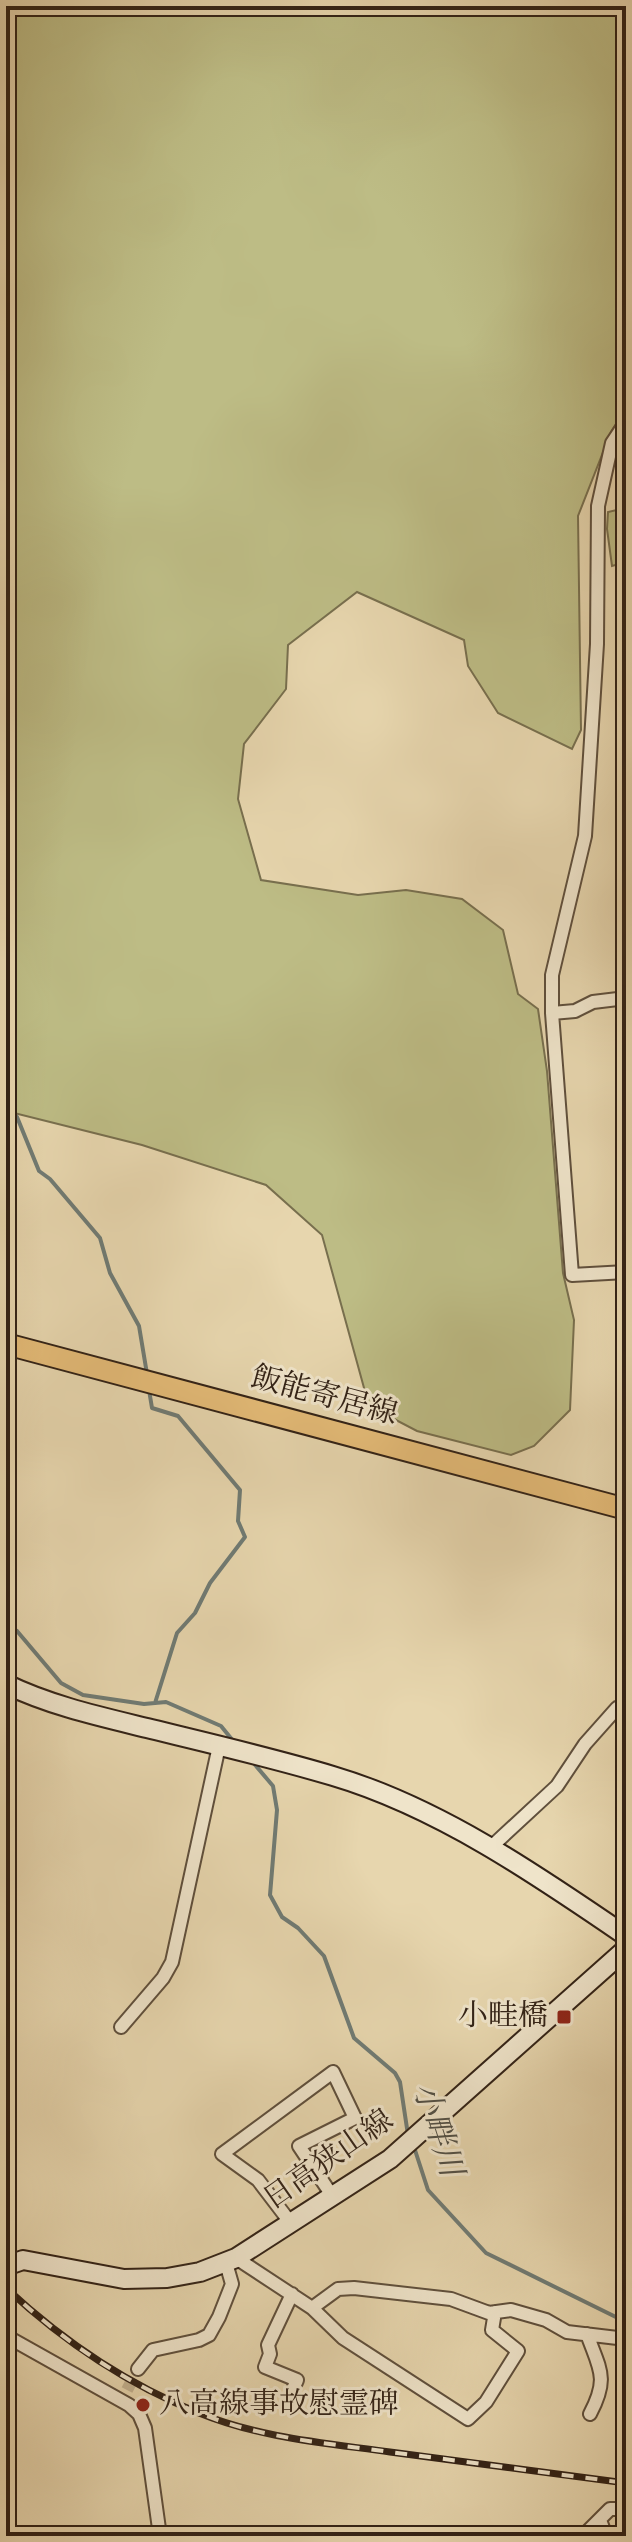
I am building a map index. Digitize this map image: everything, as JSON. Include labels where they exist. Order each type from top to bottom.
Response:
[{"type":"main road","name":"飯能寄居線","points":[[6,1344],[626,1509]]},
{"type":"main road","points":[[6,1684],[78,1711],[337,1777],[378,1793],[490,1848],[563,1892],[626,1936]]},
{"type":"main road","name":"日高狭山線","points":[[6,2266],[23,2260],[124,2279],[167,2278],[231,2260],[333,2197],[403,2147],[626,1949]]},
{"type":"street","points":[[626,422],[612,443],[598,506],[597,644],[585,836],[552,975],[552,1013],[572,1275],[626,1272]]},
{"type":"street","points":[[552,1013],[575,1011],[593,1002],[626,998]]},
{"type":"street","points":[[490,1848],[557,1786],[585,1744],[617,1708],[626,1712]]},
{"type":"street","points":[[121,2027],[163,1978],[172,1962],[225,1747]]},
{"type":"street","points":[[290,2222],[258,2180],[222,2154],[333,2072],[355,2118],[299,2146],[333,2197]]},
{"type":"street","points":[[231,2260],[292,2294],[312,2308],[343,2338],[468,2419],[486,2402],[518,2351],[492,2330],[495,2312]]},
{"type":"street","points":[[138,2369],[153,2350],[209,2335],[232,2284],[231,2260]]},
{"type":"street","points":[[312,2308],[338,2289],[354,2288],[451,2299],[489,2313],[511,2310],[546,2320],[567,2332],[626,2339]]},
{"type":"street","points":[[290,2396],[297,2380],[265,2367],[270,2354],[268,2345],[292,2294]]},
{"type":"street","points":[[587,2334],[603,2380],[601,2394],[590,2414]]},
{"type":"street","points":[[6,2336],[124,2395],[139,2414],[145,2428],[160,2536]]},
{"type":"street","points":[[583,2536],[610,2509],[626,2509]]},
{"type":"street","points":[[600,2520],[606,2536]]},
{"type":"shaded area","points":[[18,6],[626,6],[626,408],[611,432],[578,516],[581,730],[572,749],[498,713],[468,666],[464,640],[357,592],[288,645],[286,689],[244,744],[238,799],[261,880],[358,895],[406,890],[462,899],[503,930],[518,994],[538,1009],[547,1071],[563,1273],[574,1320],[570,1410],[534,1446],[511,1455],[417,1431],[369,1406],[322,1235],[266,1185],[142,1145],[6,1111],[6,30]]},
{"type":"shaded area","points":[[626,509],[626,562],[612,566],[608,512]]},
{"type":"waterway","points":[[6,1108],[17,1117],[39,1171],[50,1179],[100,1238],[110,1273],[139,1326],[147,1374]]},
{"type":"waterway","points":[[149,1390],[152,1408],[178,1416],[240,1490],[238,1521],[245,1537],[210,1583],[195,1613],[177,1633],[155,1703]]},
{"type":"waterway","name":"小畔川","points":[[6,1627],[17,1631],[61,1683],[83,1695],[144,1704],[166,1702],[221,1726],[234,1742]]},
{"type":"waterway","name":"小畔川","points":[[251,1760],[273,1786],[277,1810],[270,1895],[282,1917],[298,1928],[324,1956],[354,2038],[395,2073],[400,2082],[408,2135]]},
{"type":"waterway","name":"小畔川","points":[[414,2147],[428,2190],[486,2253],[626,2322]]},
{"type":"tunnel","points":[[127,2390],[138,2369]]},
{"type":"railway","points":[[6,2288],[96,2360],[146,2389],[222,2421],[269,2434],[318,2442],[626,2483]]},
{"type":"place","name":"小畦橋","points":[[564,2017]]},
{"type":"place","name":"八高線事故慰霊碑","points":[[143,2405]]}]
